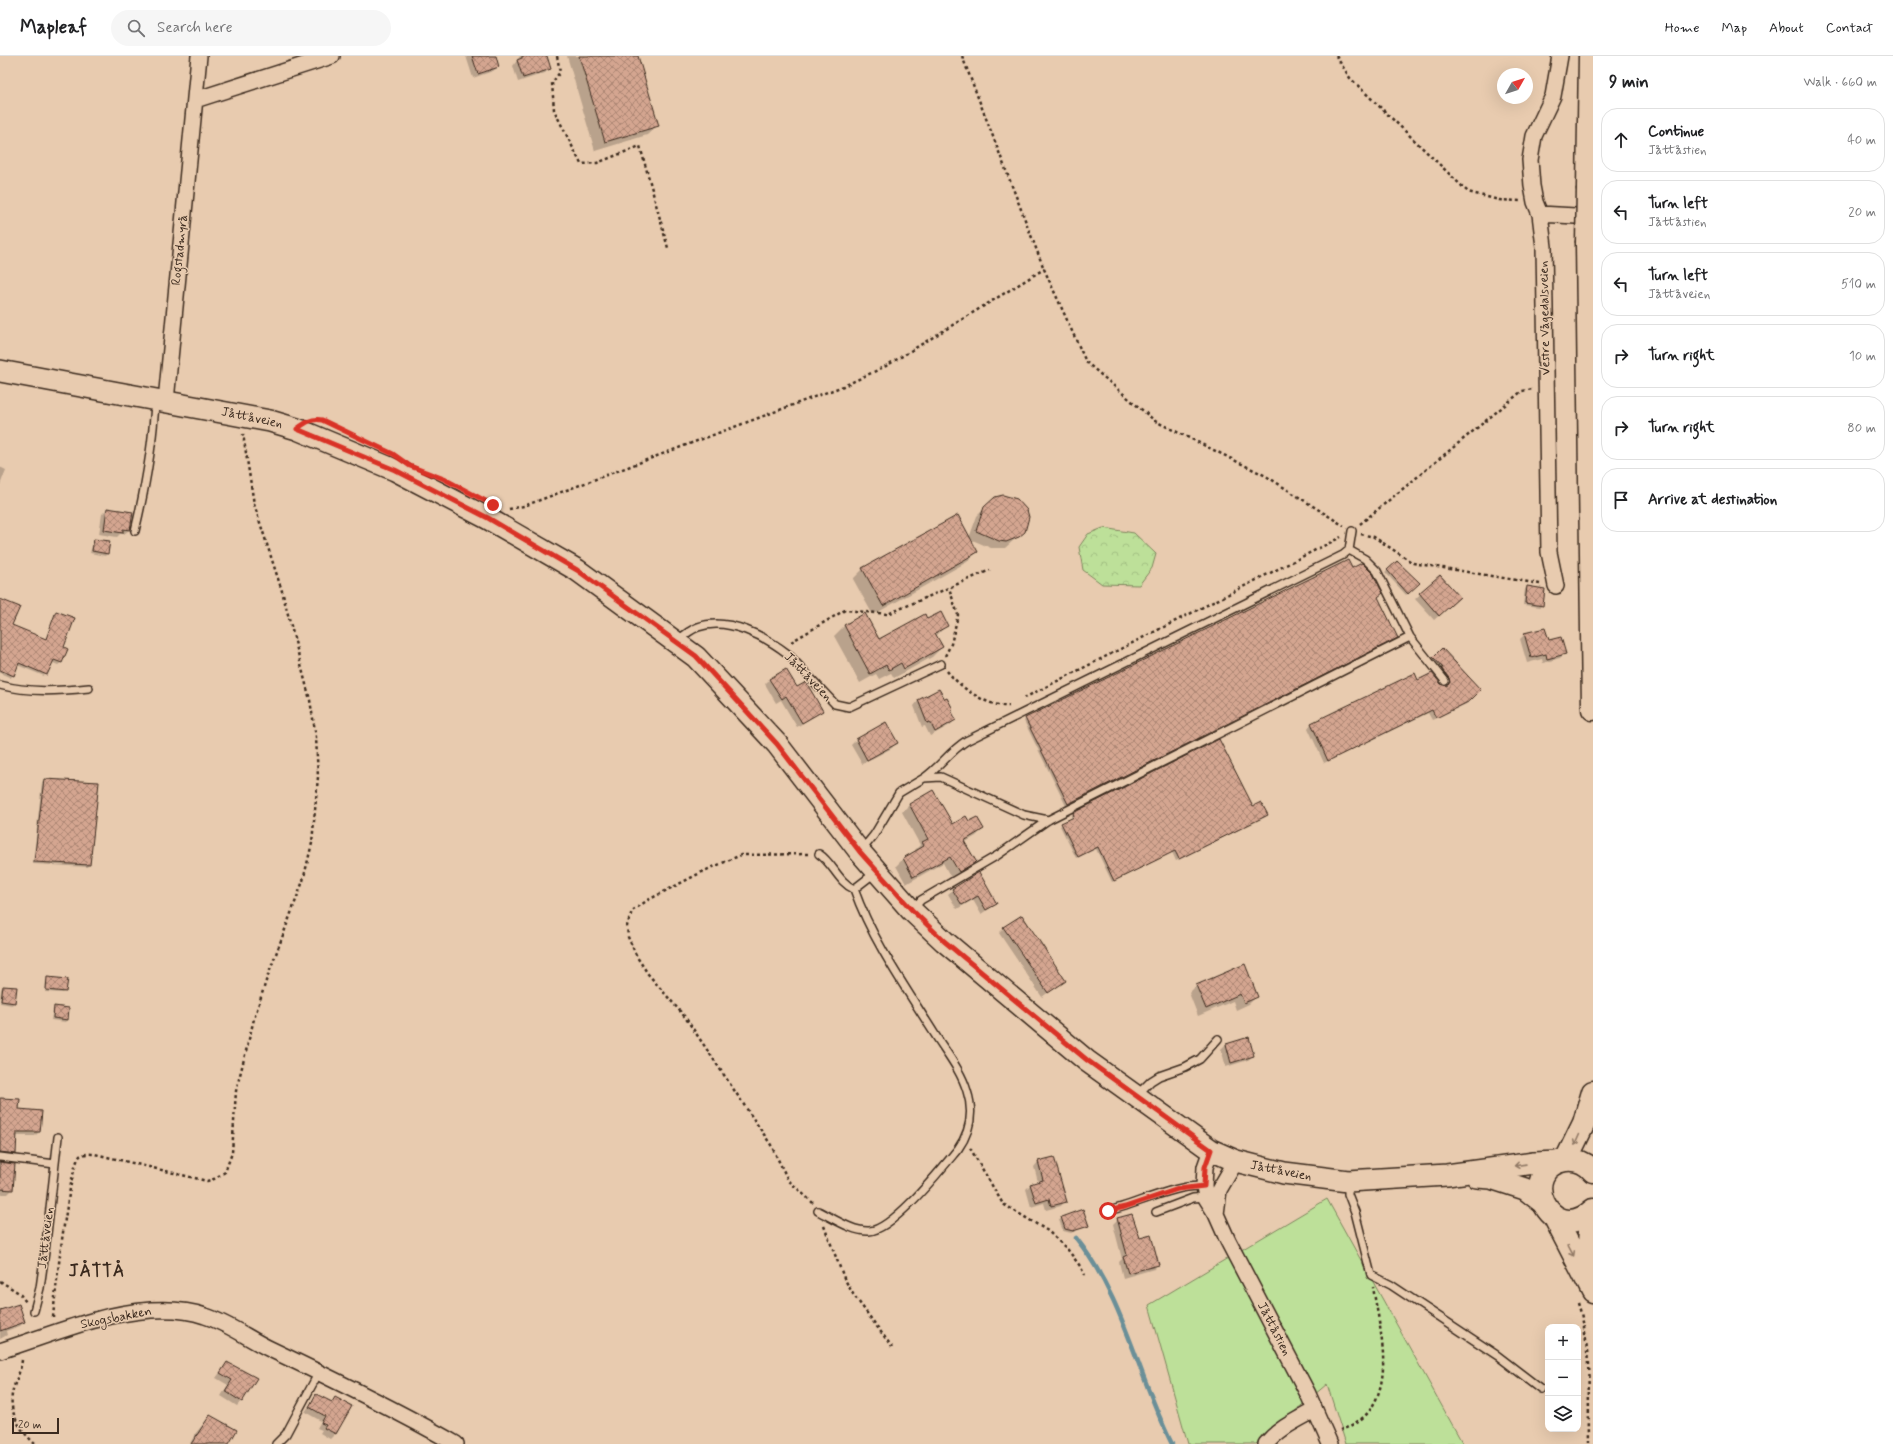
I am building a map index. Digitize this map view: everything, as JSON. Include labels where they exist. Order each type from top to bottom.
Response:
[{"type":"main road","points":[[1590,56],[1587,243],[1593,709]]},
{"type":"main road","name":"Jåttåveien","points":[[0,371],[245,416],[270,421],[297,429],[395,470],[488,518],[577,570],[696,656],[777,744],[876,872],[944,941],[1081,1056],[1135,1097],[1211,1150],[1236,1161],[1284,1173],[1348,1181],[1446,1175],[1534,1163],[1563,1161]]},
{"type":"main road","points":[[1585,1297],[1548,1209],[1540,1186],[1546,1171],[1563,1161],[1584,1123],[1593,1092]]},
{"type":"main road","points":[[1563,1161],[1582,1162],[1593,1171]]},
{"type":"main road","name":"Jåttåveien","points":[[1446,1175],[1491,1178],[1525,1189],[1548,1209]]},
{"type":"main road","points":[[1548,1209],[1561,1220],[1574,1220],[1588,1216],[1593,1210]]},
{"type":"main road","points":[[1593,1214],[1589,1230],[1588,1249],[1593,1279]]},
{"type":"street","name":"Rogstadmyrå","points":[[160,400],[196,100],[199,56]]},
{"type":"street","points":[[196,100],[332,56]]},
{"type":"street","name":"Vestre Vågedalsveien","points":[[1556,586],[1549,552],[1544,247],[1530,160],[1534,136],[1553,96],[1560,56]]},
{"type":"street","points":[[1538,208],[1593,217]]},
{"type":"street","points":[[1211,1150],[1205,1167],[1211,1192]]},
{"type":"street","points":[[1211,1192],[1236,1161]]},
{"type":"street","name":"Jåttåstien","points":[[1211,1192],[1216,1214],[1315,1410],[1328,1440]]},
{"type":"street","name":"Skogsbakken","points":[[0,1351],[47,1334],[100,1318],[152,1310],[190,1311],[207,1316],[319,1372],[456,1444]]},
{"type":"street","points":[[1266,1444],[1271,1437],[1315,1410]]},
{"type":"lane","points":[[135,531],[153,426],[160,400]]},
{"type":"lane","points":[[860,852],[874,835],[900,793],[924,778],[944,762],[955,748],[966,741],[1343,555],[1349,550],[1352,531]]},
{"type":"lane","points":[[1349,550],[1365,559],[1377,571],[1410,637],[1445,681]]},
{"type":"lane","name":"Jåttåveien","points":[[676,642],[689,631],[700,626],[724,625],[740,628],[780,648],[788,654],[835,704],[849,706],[931,670],[941,664]]},
{"type":"lane","points":[[912,910],[921,900],[998,855],[1048,820],[1410,637]]},
{"type":"lane","points":[[0,685],[15,689],[52,692],[89,688]]},
{"type":"lane","points":[[924,778],[941,777],[1024,816],[1048,820]]},
{"type":"lane","points":[[818,854],[829,863],[843,881],[854,889],[863,915],[905,987],[959,1073],[967,1091],[971,1115],[965,1139],[958,1149],[908,1204],[879,1230],[868,1232],[855,1229],[818,1211]]},
{"type":"lane","points":[[854,889],[876,872]]},
{"type":"lane","points":[[1135,1097],[1155,1079],[1185,1067],[1200,1058],[1218,1039]]},
{"type":"lane","name":"Jåttåveien","points":[[34,1311],[40,1288],[58,1137]]},
{"type":"lane","points":[[0,1158],[55,1164]]},
{"type":"lane","points":[[1348,1181],[1348,1194],[1355,1212],[1371,1275],[1391,1285],[1491,1352],[1541,1389]]},
{"type":"lane","points":[[1108,1211],[1125,1207],[1178,1189],[1211,1192]]},
{"type":"lane","points":[[1156,1212],[1211,1192]]},
{"type":"lane","points":[[276,1444],[286,1434],[319,1372]]},
{"type":"path","points":[[557,56],[560,72],[552,83],[554,110],[581,164],[597,163],[640,146],[668,248]]},
{"type":"path","points":[[962,56],[1044,269],[1086,362],[1155,421],[1266,476],[1352,531],[1374,537],[1413,563],[1556,586]]},
{"type":"path","points":[[1336,56],[1350,78],[1468,192],[1538,208]]},
{"type":"path","points":[[504,508],[509,509],[524,506],[846,386],[886,366],[1044,269]]},
{"type":"path","points":[[1022,699],[1352,531],[1522,391],[1547,387]]},
{"type":"path","points":[[47,1334],[53,1322],[70,1190],[77,1161],[80,1156],[86,1153],[95,1154],[207,1181],[214,1179],[225,1172],[232,1153],[234,1140],[236,1091],[254,1019],[266,981],[303,880],[312,843],[318,777],[316,737],[310,700],[282,591],[254,504],[243,438],[245,416]]},
{"type":"path","points":[[780,648],[845,610],[888,614],[990,570]]},
{"type":"path","points":[[949,588],[958,615],[950,644],[941,664],[957,682],[988,702],[1008,706],[1015,703]]},
{"type":"path","points":[[818,854],[740,855],[704,871],[648,900],[632,911],[627,926],[628,937],[637,958],[685,1017],[771,1145],[788,1180],[810,1199],[818,1211],[844,1278],[860,1305],[892,1347]]},
{"type":"path","points":[[965,1139],[1003,1204],[1048,1231],[1068,1250],[1085,1275]]},
{"type":"path","points":[[1328,1440],[1363,1417],[1370,1410],[1378,1394],[1383,1371],[1371,1275]]},
{"type":"path","points":[[1585,1297],[1582,1316],[1588,1373],[1589,1444]]},
{"type":"path","points":[[24,1343],[22,1362],[12,1394],[12,1401],[16,1422],[35,1444]]},
{"type":"green space","points":[[1103,528],[1134,533],[1156,554],[1152,568],[1139,585],[1102,584],[1083,570],[1079,547],[1088,534]]},
{"type":"green space","points":[[1327,1199],[1463,1444],[1346,1444],[1327,1384],[1256,1444],[1188,1444],[1149,1305]]},
{"type":"building","points":[[472,56],[496,56],[499,67],[478,74]]},
{"type":"building","points":[[522,56],[547,56],[551,69],[523,78],[517,60],[522,58]]},
{"type":"building","points":[[579,56],[638,56],[659,126],[605,142]]},
{"type":"building","points":[[1003,495],[1017,499],[1027,510],[1029,517],[1025,532],[1019,537],[1006,542],[999,541],[976,531],[984,507],[995,497]]},
{"type":"building","points":[[107,508],[133,512],[130,530],[123,529],[123,533],[104,530]]},
{"type":"building","points":[[958,515],[978,552],[883,606],[862,568]]},
{"type":"building","points":[[94,539],[110,541],[108,554],[92,551]]},
{"type":"building","points":[[1348,560],[1352,568],[1362,563],[1373,574],[1383,593],[1378,597],[1398,638],[1068,804],[1025,718]]},
{"type":"building","points":[[1397,561],[1420,583],[1408,594],[1387,570]]},
{"type":"building","points":[[1440,575],[1460,597],[1439,616],[1419,593]]},
{"type":"building","points":[[1527,586],[1545,589],[1543,606],[1525,603]]},
{"type":"building","points":[[0,599],[20,607],[12,625],[46,639],[56,611],[75,618],[64,647],[68,649],[62,663],[54,660],[47,675],[19,663],[14,676],[0,670]]},
{"type":"building","points":[[941,612],[948,626],[935,633],[943,647],[904,669],[901,663],[889,670],[886,665],[870,674],[844,625],[865,613],[879,639],[925,614],[927,619]]},
{"type":"building","points":[[1545,628],[1549,640],[1561,637],[1566,654],[1547,659],[1546,654],[1531,658],[1524,633]]},
{"type":"building","points":[[1442,648],[1481,690],[1470,701],[1436,718],[1432,710],[1328,761],[1311,723],[1415,673],[1418,680],[1432,673],[1441,684],[1448,685],[1450,682],[1449,678],[1441,668],[1443,668],[1433,657]]},
{"type":"building","points":[[786,669],[797,687],[806,682],[823,711],[802,723],[786,696],[782,699],[769,679]]},
{"type":"building","points":[[939,689],[945,699],[947,698],[953,709],[951,710],[956,720],[935,732],[930,722],[927,723],[918,700]]},
{"type":"building","points":[[886,722],[898,743],[867,760],[856,739]]},
{"type":"building","points":[[1219,739],[1253,806],[1261,802],[1268,815],[1179,859],[1175,851],[1114,881],[1098,847],[1078,857],[1061,823],[1074,817],[1073,813]]},
{"type":"building","points":[[44,779],[99,782],[90,865],[34,862]]},
{"type":"building","points":[[933,790],[953,824],[966,816],[969,821],[977,817],[984,829],[964,841],[976,861],[974,863],[959,872],[950,857],[913,877],[903,858],[924,846],[922,842],[928,839],[909,804]]},
{"type":"building","points":[[979,872],[997,904],[986,910],[978,896],[962,905],[952,889]]},
{"type":"building","points":[[1022,915],[1066,981],[1048,993],[1003,927]]},
{"type":"building","points":[[1245,964],[1258,997],[1244,1003],[1240,994],[1206,1009],[1196,985]]},
{"type":"building","points":[[47,977],[68,979],[66,992],[46,990]]},
{"type":"building","points":[[3,986],[17,987],[15,1003],[1,1001]]},
{"type":"building","points":[[54,1006],[69,1008],[68,1020],[53,1018]]},
{"type":"building","points":[[1249,1037],[1254,1056],[1231,1063],[1226,1044]]},
{"type":"building","points":[[0,1098],[20,1099],[19,1109],[42,1111],[40,1132],[17,1132],[16,1154],[0,1152]]},
{"type":"building","points":[[1054,1157],[1067,1202],[1051,1206],[1049,1199],[1036,1203],[1030,1184],[1043,1180],[1038,1161]]},
{"type":"building","points":[[0,1162],[15,1164],[13,1190],[0,1189]]},
{"type":"building","points":[[1083,1209],[1089,1226],[1073,1231],[1065,1229],[1061,1217]]},
{"type":"building","points":[[1132,1214],[1140,1238],[1151,1235],[1159,1265],[1128,1273],[1123,1257],[1127,1255],[1117,1218]]},
{"type":"building","points":[[19,1304],[25,1322],[0,1331],[0,1310]]},
{"type":"building","points":[[227,1362],[257,1378],[242,1402],[225,1391],[232,1380],[220,1373]]},
{"type":"building","points":[[316,1394],[332,1402],[335,1397],[352,1406],[336,1434],[324,1428],[326,1425],[321,1423],[325,1416],[309,1407]]},
{"type":"building","points":[[210,1415],[237,1430],[229,1444],[191,1444]]},
{"type":"waterway","points":[[1076,1238],[1093,1261],[1119,1312],[1149,1392],[1172,1444]]},
{"type":"district","name":"JÅTTÅ","points":[[97,1271]]},
{"type":"route","points":[[493,505],[444,479],[410,466],[393,454],[322,420],[315,419],[309,421],[297,429],[395,470],[488,518],[577,570],[696,656],[777,744],[834,820],[885,882],[944,941],[1087,1060],[1177,1127],[1211,1150],[1205,1167],[1204,1186],[1178,1189],[1125,1207],[1108,1211]]}]
